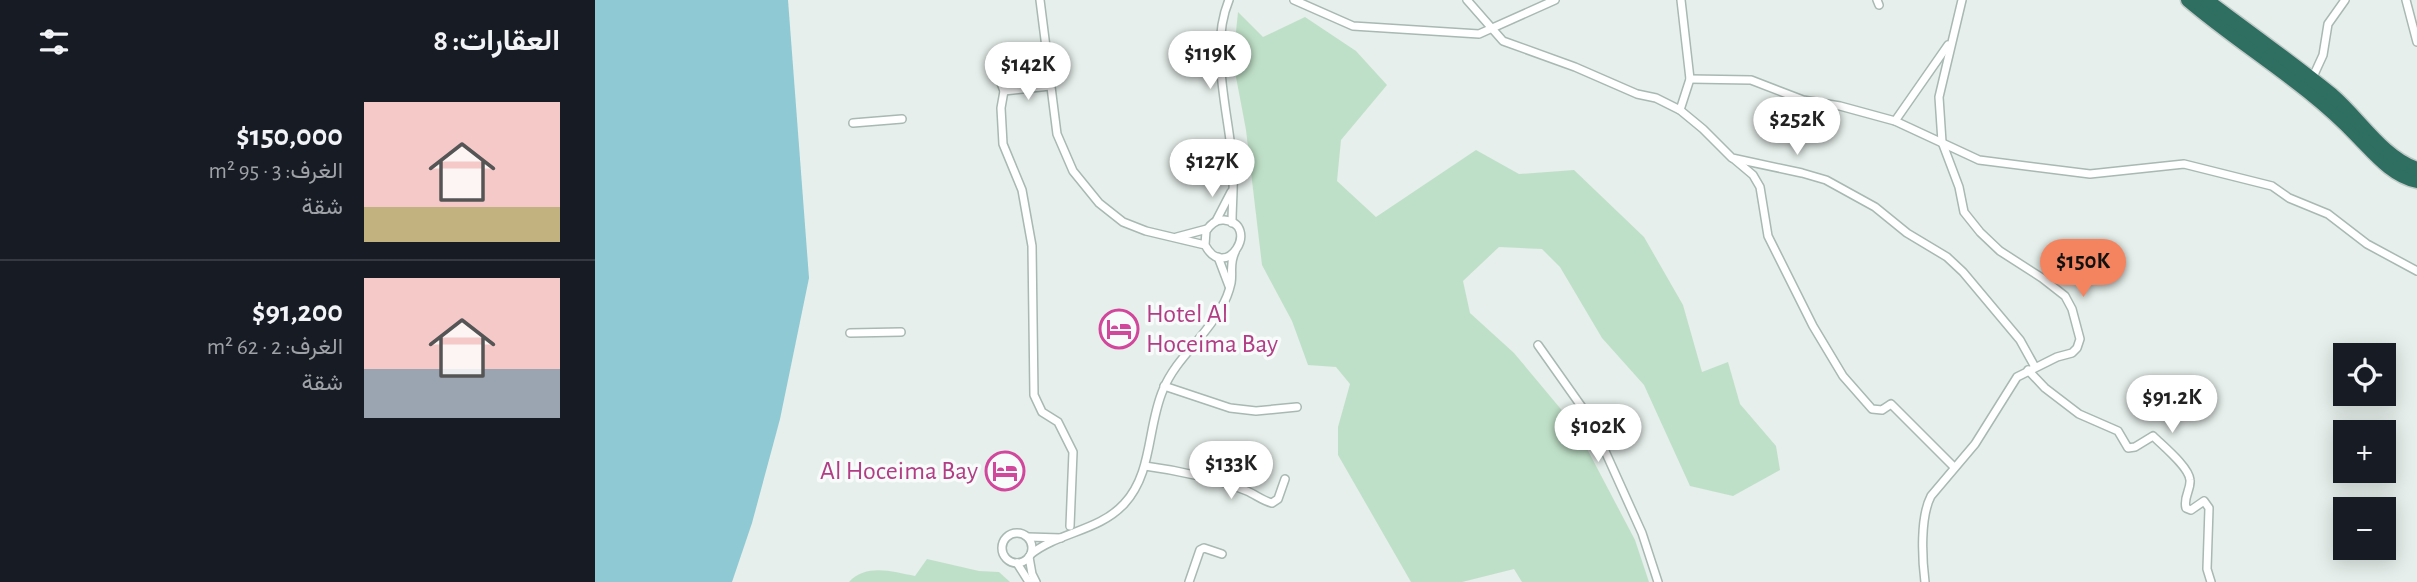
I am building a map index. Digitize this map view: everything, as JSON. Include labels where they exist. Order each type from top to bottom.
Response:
[{"type":"highway","points":[[2188,0],[2322,101],[2381,160],[2408,179],[2417,181]]},
{"type":"highway","points":[[2206,0],[2311,80],[2354,116],[2385,149],[2407,166],[2417,169]]},
{"type":"street","points":[[1040,0],[1057,134],[1073,171],[1099,203],[1123,222],[1146,232],[1205,245],[1218,257],[1236,252]]},
{"type":"street","points":[[1229,0],[1222,29],[1221,65],[1233,167],[1232,223]]},
{"type":"street","points":[[1294,0],[1353,26],[1479,34],[1555,0]]},
{"type":"street","points":[[1467,0],[1503,41],[1575,67],[1637,94],[1657,98],[1680,110],[1753,175],[1760,187],[1768,236],[1813,326],[1843,376],[1872,409],[1882,410],[1891,404],[1954,467]]},
{"type":"street","points":[[1680,110],[1690,79],[1681,0]]},
{"type":"street","points":[[1925,582],[1923,542],[1927,503],[1975,444],[2013,382],[2032,368],[2072,353],[2080,340],[2066,296],[2000,251],[1968,218],[1942,142],[1939,97],[1962,0]]},
{"type":"street","points":[[2311,80],[2323,55],[2328,24],[2345,0]]},
{"type":"street","points":[[2406,0],[2417,42]]},
{"type":"street","points":[[1895,121],[1953,38]]},
{"type":"street","points":[[992,58],[1004,90],[1000,108],[1003,144],[1022,190],[1032,246],[1034,395],[1042,412],[1058,422],[1073,452],[1070,526]]},
{"type":"street","points":[[1690,79],[1752,80],[1803,100],[1840,106],[1895,121],[1979,160],[2090,174],[2184,164],[2272,186],[2289,198],[2328,214],[2367,244],[2417,271]]},
{"type":"street","points":[[1004,90],[1050,86]]},
{"type":"street","points":[[853,123],[902,119]]},
{"type":"street","points":[[1732,158],[1826,180],[1875,207],[1907,233],[1947,257],[1963,272],[2020,340],[2032,368],[2045,388],[2079,414],[2118,431],[2128,448],[2135,447],[2153,436],[2185,468],[2190,480],[2184,501],[2186,508],[2191,510],[2204,501],[2209,508],[2207,569],[2211,582]]},
{"type":"street","points":[[1216,222],[1233,188]]},
{"type":"street","points":[[1017,563],[1062,538],[1111,517],[1132,495],[1145,467],[1164,386],[1173,370],[1215,319],[1225,301],[1230,265],[1241,237],[1232,223],[1224,220],[1207,229],[1176,237]]},
{"type":"street","points":[[1205,245],[1207,229]]},
{"type":"street","points":[[1218,257],[1229,287]]},
{"type":"street","points":[[851,333],[901,332]]},
{"type":"street","points":[[1538,345],[1591,420],[1642,533],[1658,582]]},
{"type":"street","points":[[1164,386],[1230,408],[1257,411],[1297,407]]},
{"type":"street","points":[[1145,467],[1162,468],[1225,485],[1272,503],[1279,499],[1285,479]]},
{"type":"street","points":[[1029,582],[1017,563],[1003,555],[1003,542],[1007,536],[1014,533],[1028,537],[1062,538]]},
{"type":"street","points":[[1028,537],[1032,546],[1032,574],[1036,582]]},
{"type":"street","points":[[1189,582],[1200,550],[1204,548],[1222,554]]},
{"type":"green space","points":[[1238,12],[1263,37],[1305,17],[1356,51],[1387,85],[1341,140],[1337,181],[1376,217],[1476,150],[1519,174],[1574,170],[1644,237],[1683,305],[1702,372],[1728,362],[1740,404],[1776,446],[1780,470],[1733,496],[1690,486],[1644,385],[1602,338],[1560,267],[1542,249],[1499,247],[1463,281],[1470,313],[1514,353],[1575,426],[1635,540],[1649,582],[1522,582],[1514,569],[1462,582],[1411,582],[1338,455],[1338,427],[1350,384],[1336,367],[1308,365],[1292,321],[1262,265],[1246,130],[1233,61]]},
{"type":"green space","points":[[927,559],[979,571],[999,572],[1010,582],[849,582],[864,572],[881,570],[915,576]]},
{"type":"water","points":[[595,0],[788,0],[809,278],[780,419],[752,523],[732,582],[595,582]]},
{"type":"place","name":"Hotel Al Hoceima Bay","points":[[1119,329]]},
{"type":"place","name":"Al Hoceima Bay","points":[[1005,471]]}]
